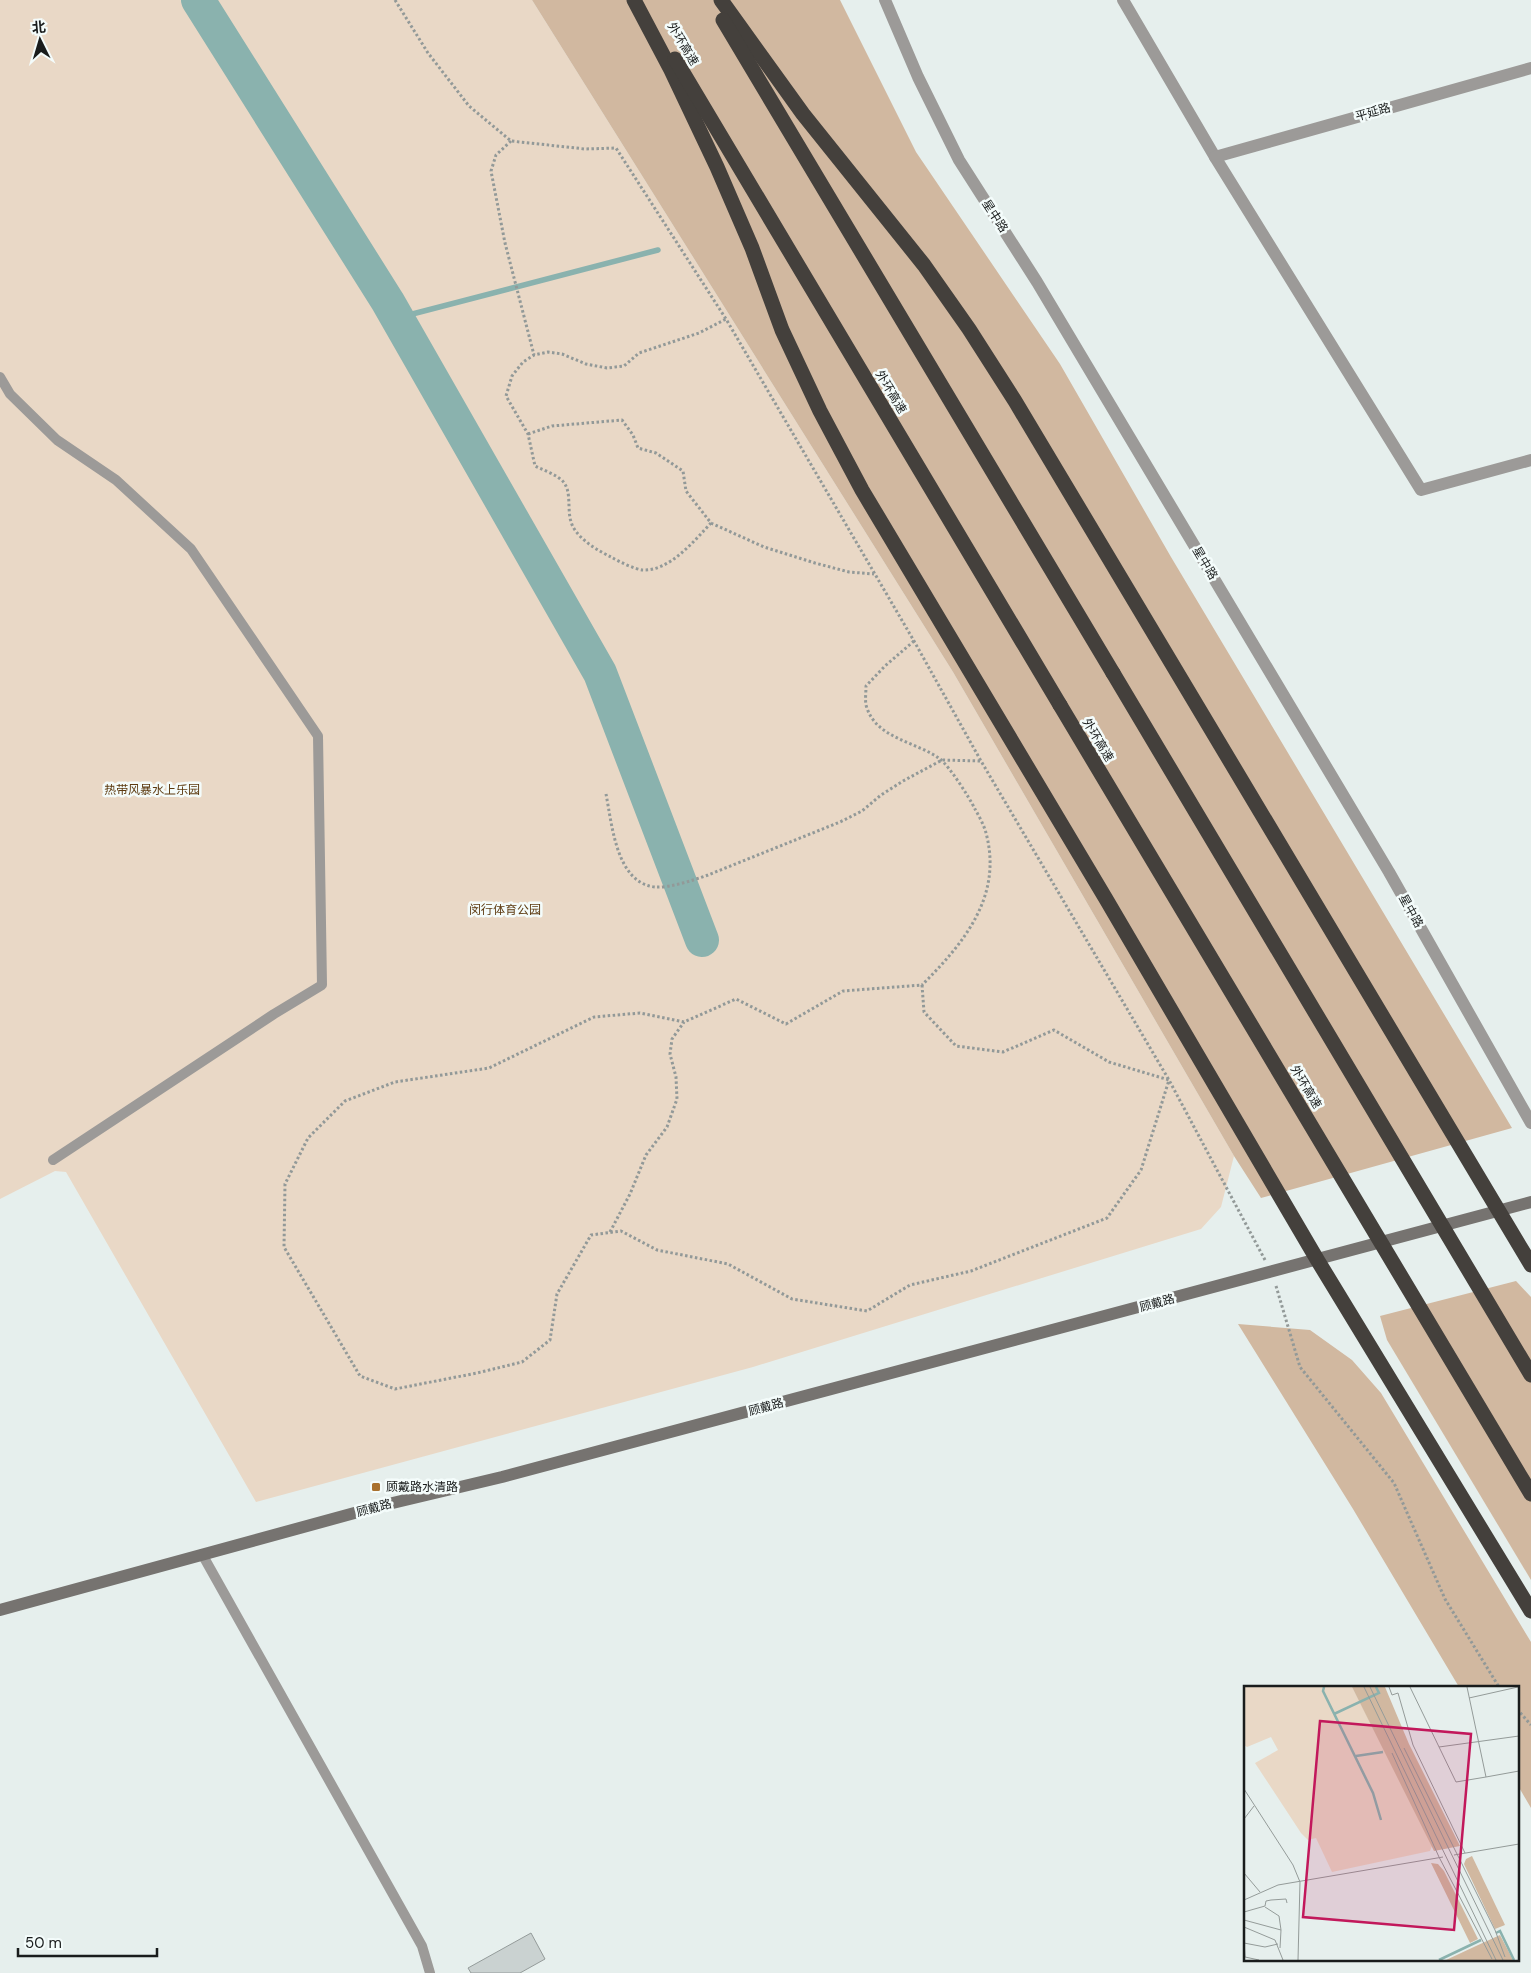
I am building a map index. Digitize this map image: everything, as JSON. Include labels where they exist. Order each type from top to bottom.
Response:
[{"type":"highway","points":[[634,0],[671,70],[717,167],[752,248],[782,330],[820,411],[862,490],[1106,899],[1318,1261],[1531,1611]]},
{"type":"highway","name":"外环高速","points":[[640,0],[1531,1494]]},
{"type":"highway","points":[[711,0],[1531,1375]]},
{"type":"highway","points":[[721,0],[803,114],[924,265],[994,369],[1531,1265]]},
{"type":"main road","name":"顾戴路","points":[[0,1610],[380,1506],[512,1474],[1318,1261],[1531,1202]]},
{"type":"street","name":"星中路","points":[[885,0],[918,77],[959,160],[1037,282],[1389,872],[1531,1123]]},
{"type":"street","points":[[1123,0],[1215,157],[1421,490],[1531,460]]},
{"type":"street","name":"平延路","points":[[1215,157],[1531,68]]},
{"type":"lane","points":[[0,377],[10,394],[57,440],[116,480],[191,549],[318,736],[322,985],[274,1014],[53,1160]]},
{"type":"lane","points":[[202,1554],[422,1946],[430,1973]]},
{"type":"path","points":[[395,0],[428,53],[469,106],[511,141],[585,149],[616,148],[726,319],[1169,1080],[1272,1273],[1300,1367],[1394,1483],[1445,1599],[1498,1686]]},
{"type":"path","points":[[511,141],[496,155],[491,172],[505,244],[534,356]]},
{"type":"path","points":[[711,523],[679,555],[666,564],[643,570],[619,561],[596,549],[575,530],[568,516],[568,490],[560,478],[535,466],[528,434],[506,396],[512,376],[523,362],[534,356],[548,352],[562,354],[586,364],[607,368],[624,366],[639,353],[700,333],[726,319]]},
{"type":"path","points":[[528,434],[552,426],[622,420],[633,435],[638,448],[656,453],[683,471],[686,491],[711,523],[764,547],[815,563],[849,572],[875,574]]},
{"type":"path","points":[[609,1232],[630,1194],[646,1155],[667,1127],[677,1099],[676,1077],[670,1054],[672,1039],[684,1022],[736,999],[786,1024],[843,991],[922,985],[948,959],[974,920],[987,895],[992,864],[986,831],[970,799],[942,760],[922,748],[891,736],[873,720],[866,704],[866,686],[885,666],[914,641]]},
{"type":"path","points":[[606,794],[616,844],[625,867],[640,882],[656,887],[687,882],[708,875],[840,822],[862,810],[903,781],[942,760],[982,761]]},
{"type":"path","points":[[922,985],[924,1012],[956,1046],[1003,1052],[1054,1030],[1109,1062],[1169,1080]]},
{"type":"path","points":[[684,1022],[640,1013],[594,1017],[489,1068],[395,1082],[346,1101],[308,1138],[285,1184],[284,1247],[360,1376],[395,1389],[522,1362],[550,1340],[557,1294],[592,1235],[609,1232],[621,1231],[657,1250],[728,1264],[792,1299],[866,1311],[910,1285],[971,1271],[1107,1218],[1141,1170],[1169,1080]]},
{"type":"path","points":[[1518,1709],[1531,1725]]},
{"type":"green space","name":"闵行体育公园","points":[[0,0],[532,0],[953,672],[1234,1156],[1221,1207],[1201,1229],[753,1367],[256,1502],[66,1172],[55,1171],[0,1199]]},
{"type":"shaded area","points":[[532,0],[840,0],[916,152],[1060,364],[1171,557],[1512,1128],[1261,1198],[1234,1156],[953,672]]},
{"type":"shaded area","points":[[1516,1281],[1531,1297],[1531,1580],[1387,1340],[1380,1316]]},
{"type":"shaded area","points":[[1238,1324],[1310,1330],[1352,1360],[1381,1393],[1531,1642],[1531,1808],[1518,1786],[1518,1686],[1458,1686],[1353,1509]]},
{"type":"building","points":[[531,1933],[545,1959],[520,1973],[471,1973],[468,1968]]},
{"type":"waterway","points":[[198,0],[388,302],[600,673],[702,940]]},
{"type":"waterway","points":[[397,318],[658,250]]},
{"type":"place","name":"顾戴路水清路","points":[[376,1487]]},
{"type":"park label","name":"热带风暴水上乐园","points":[[152,790]]}]
